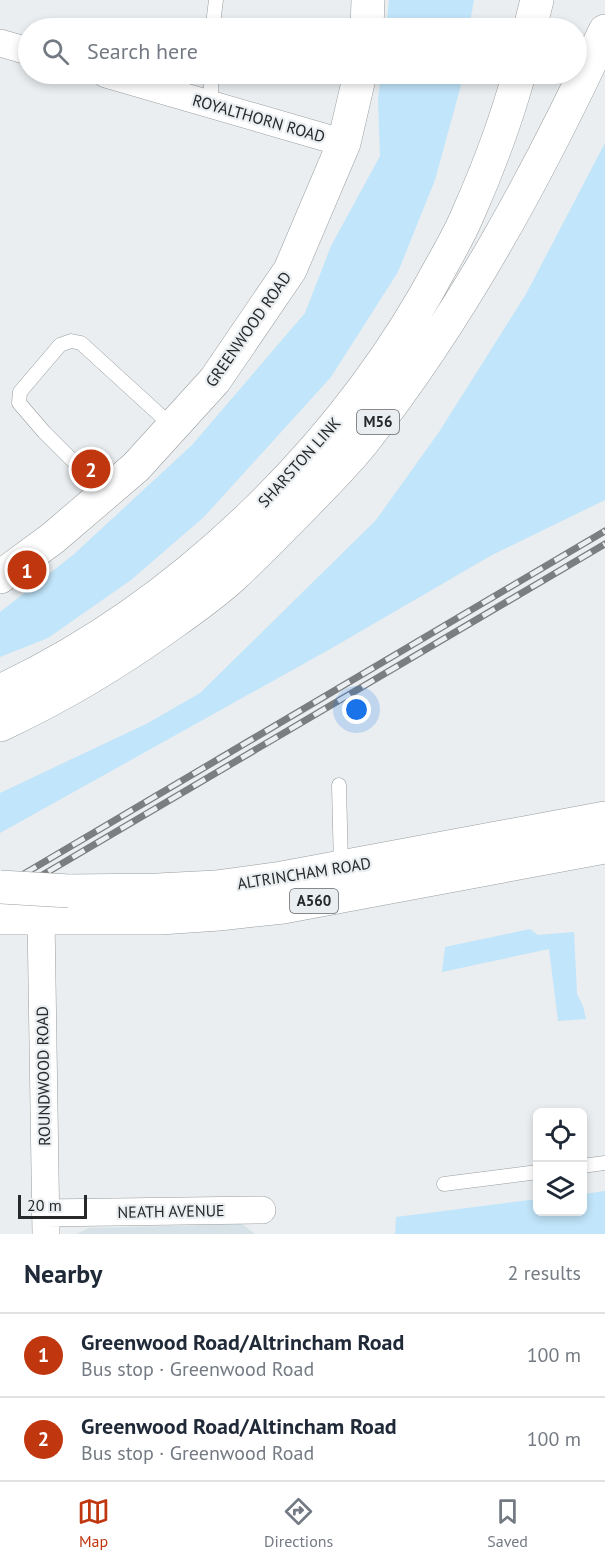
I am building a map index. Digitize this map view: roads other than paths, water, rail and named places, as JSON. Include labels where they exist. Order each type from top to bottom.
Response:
[{"type":"main road","points":[[368,18],[369,0]]},
{"type":"main road","points":[[532,18],[537,0]]},
{"type":"main road","name":"M56","points":[[587,68],[605,31]]},
{"type":"main road","name":"GREENWOOD ROAD","points":[[0,577],[53,538],[106,494],[136,466],[215,380],[290,270],[344,143],[358,84]]},
{"type":"main road","name":"SHARSTON LINK","points":[[0,691],[69,655],[171,586],[210,554],[257,509],[337,422],[410,322],[462,226],[490,162],[516,84]]},
{"type":"main road","name":"M56","points":[[0,725],[33,710],[132,653],[230,579],[315,495],[362,444],[435,341],[501,235],[579,84]]},
{"type":"main road","name":"ALTRINCHAM ROAD","points":[[0,887],[69,891],[216,887],[282,878],[605,818]]},
{"type":"main road","name":"ALTRINCHAM ROAD","points":[[20,918],[160,918],[283,907],[605,847]]},
{"type":"street","points":[[0,43],[18,48]]},
{"type":"street","name":"ROYALTHORN ROAD","points":[[141,84],[344,143]]},
{"type":"street","name":"ROUNDWOOD ROAD","points":[[20,918],[45,1223]]},
{"type":"street","name":"NEATH AVENUE","points":[[45,1223],[262,1210]]},
{"type":"lane","points":[[214,18],[216,0]]},
{"type":"lane","points":[[211,84],[211,104]]},
{"type":"lane","points":[[106,494],[44,432],[19,403],[20,392],[60,345],[71,341],[81,343],[172,426]]},
{"type":"lane","points":[[339,785],[341,867]]},
{"type":"lane","points":[[587,1165],[605,1163]]},
{"type":"lane","points":[[444,1184],[533,1173]]},
{"type":"railway","points":[[0,888],[605,531]]},
{"type":"railway","points":[[0,900],[605,544]]},
{"type":"place","name":"Greenwood Road/Altincham Road","points":[[91,469]]},
{"type":"place","name":"Greenwood Road/Altrincham Road","points":[[27,570]]}]
